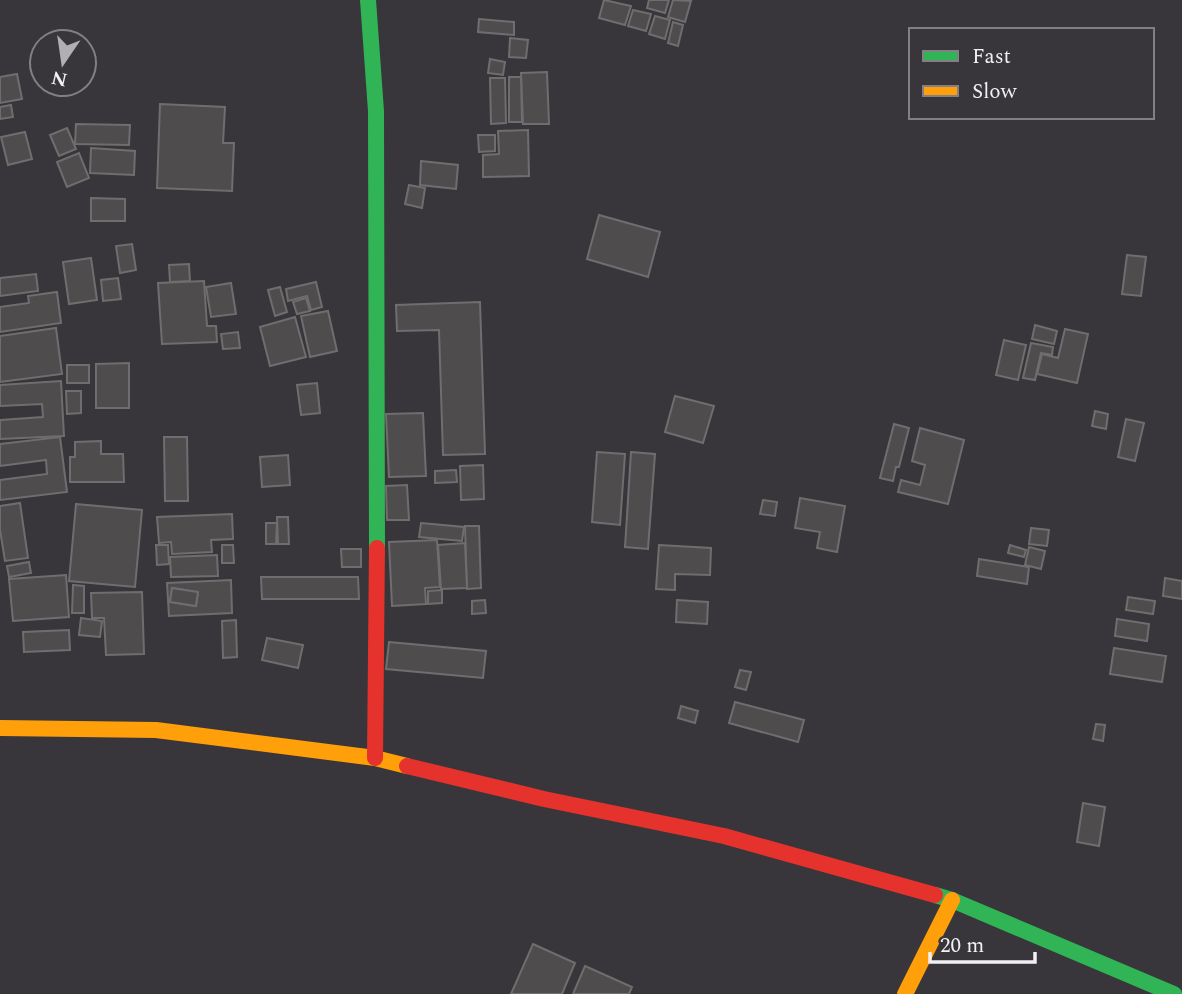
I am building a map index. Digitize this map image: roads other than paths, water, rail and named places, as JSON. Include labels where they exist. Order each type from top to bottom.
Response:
[{"type":"street","points":[[368,0],[376,125],[375,758]]},
{"type":"street","points":[[0,728],[156,730],[375,758],[544,799],[724,836],[952,900],[1174,994]]},
{"type":"street","points":[[905,994],[952,900]]}]
